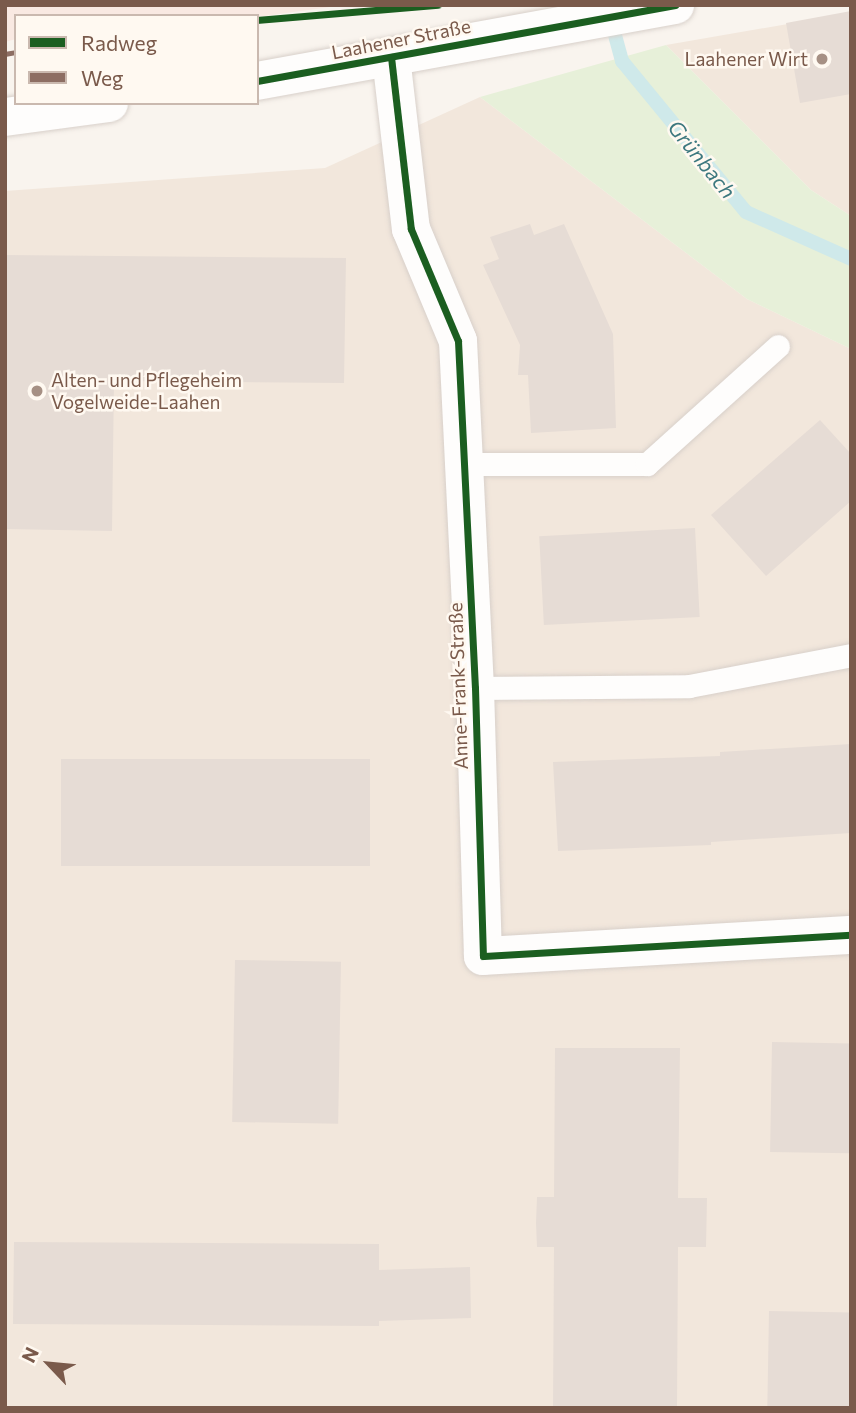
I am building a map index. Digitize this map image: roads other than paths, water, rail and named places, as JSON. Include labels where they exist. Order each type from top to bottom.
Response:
[{"type":"street","name":"Laahener Straße","points":[[259,81],[675,5]]},
{"type":"street","name":"Anne-Frank-Straße","points":[[391,57],[411,229],[458,341],[475,688],[483,956],[851,935]]},
{"type":"street","points":[[5,117],[94,105]]},
{"type":"lane","points":[[464,464],[647,464],[778,346]]},
{"type":"lane","points":[[475,688],[689,686],[851,655]]},
{"type":"waterway","name":"Grünbach","points":[[610,17],[622,61],[746,212],[851,259]]},
{"type":"place","name":"Laahener Wirt","points":[[822,59]]},
{"type":"place","name":"Alten- und Pflegeheim Vogelweide-Laahen","points":[[37,391]]}]
